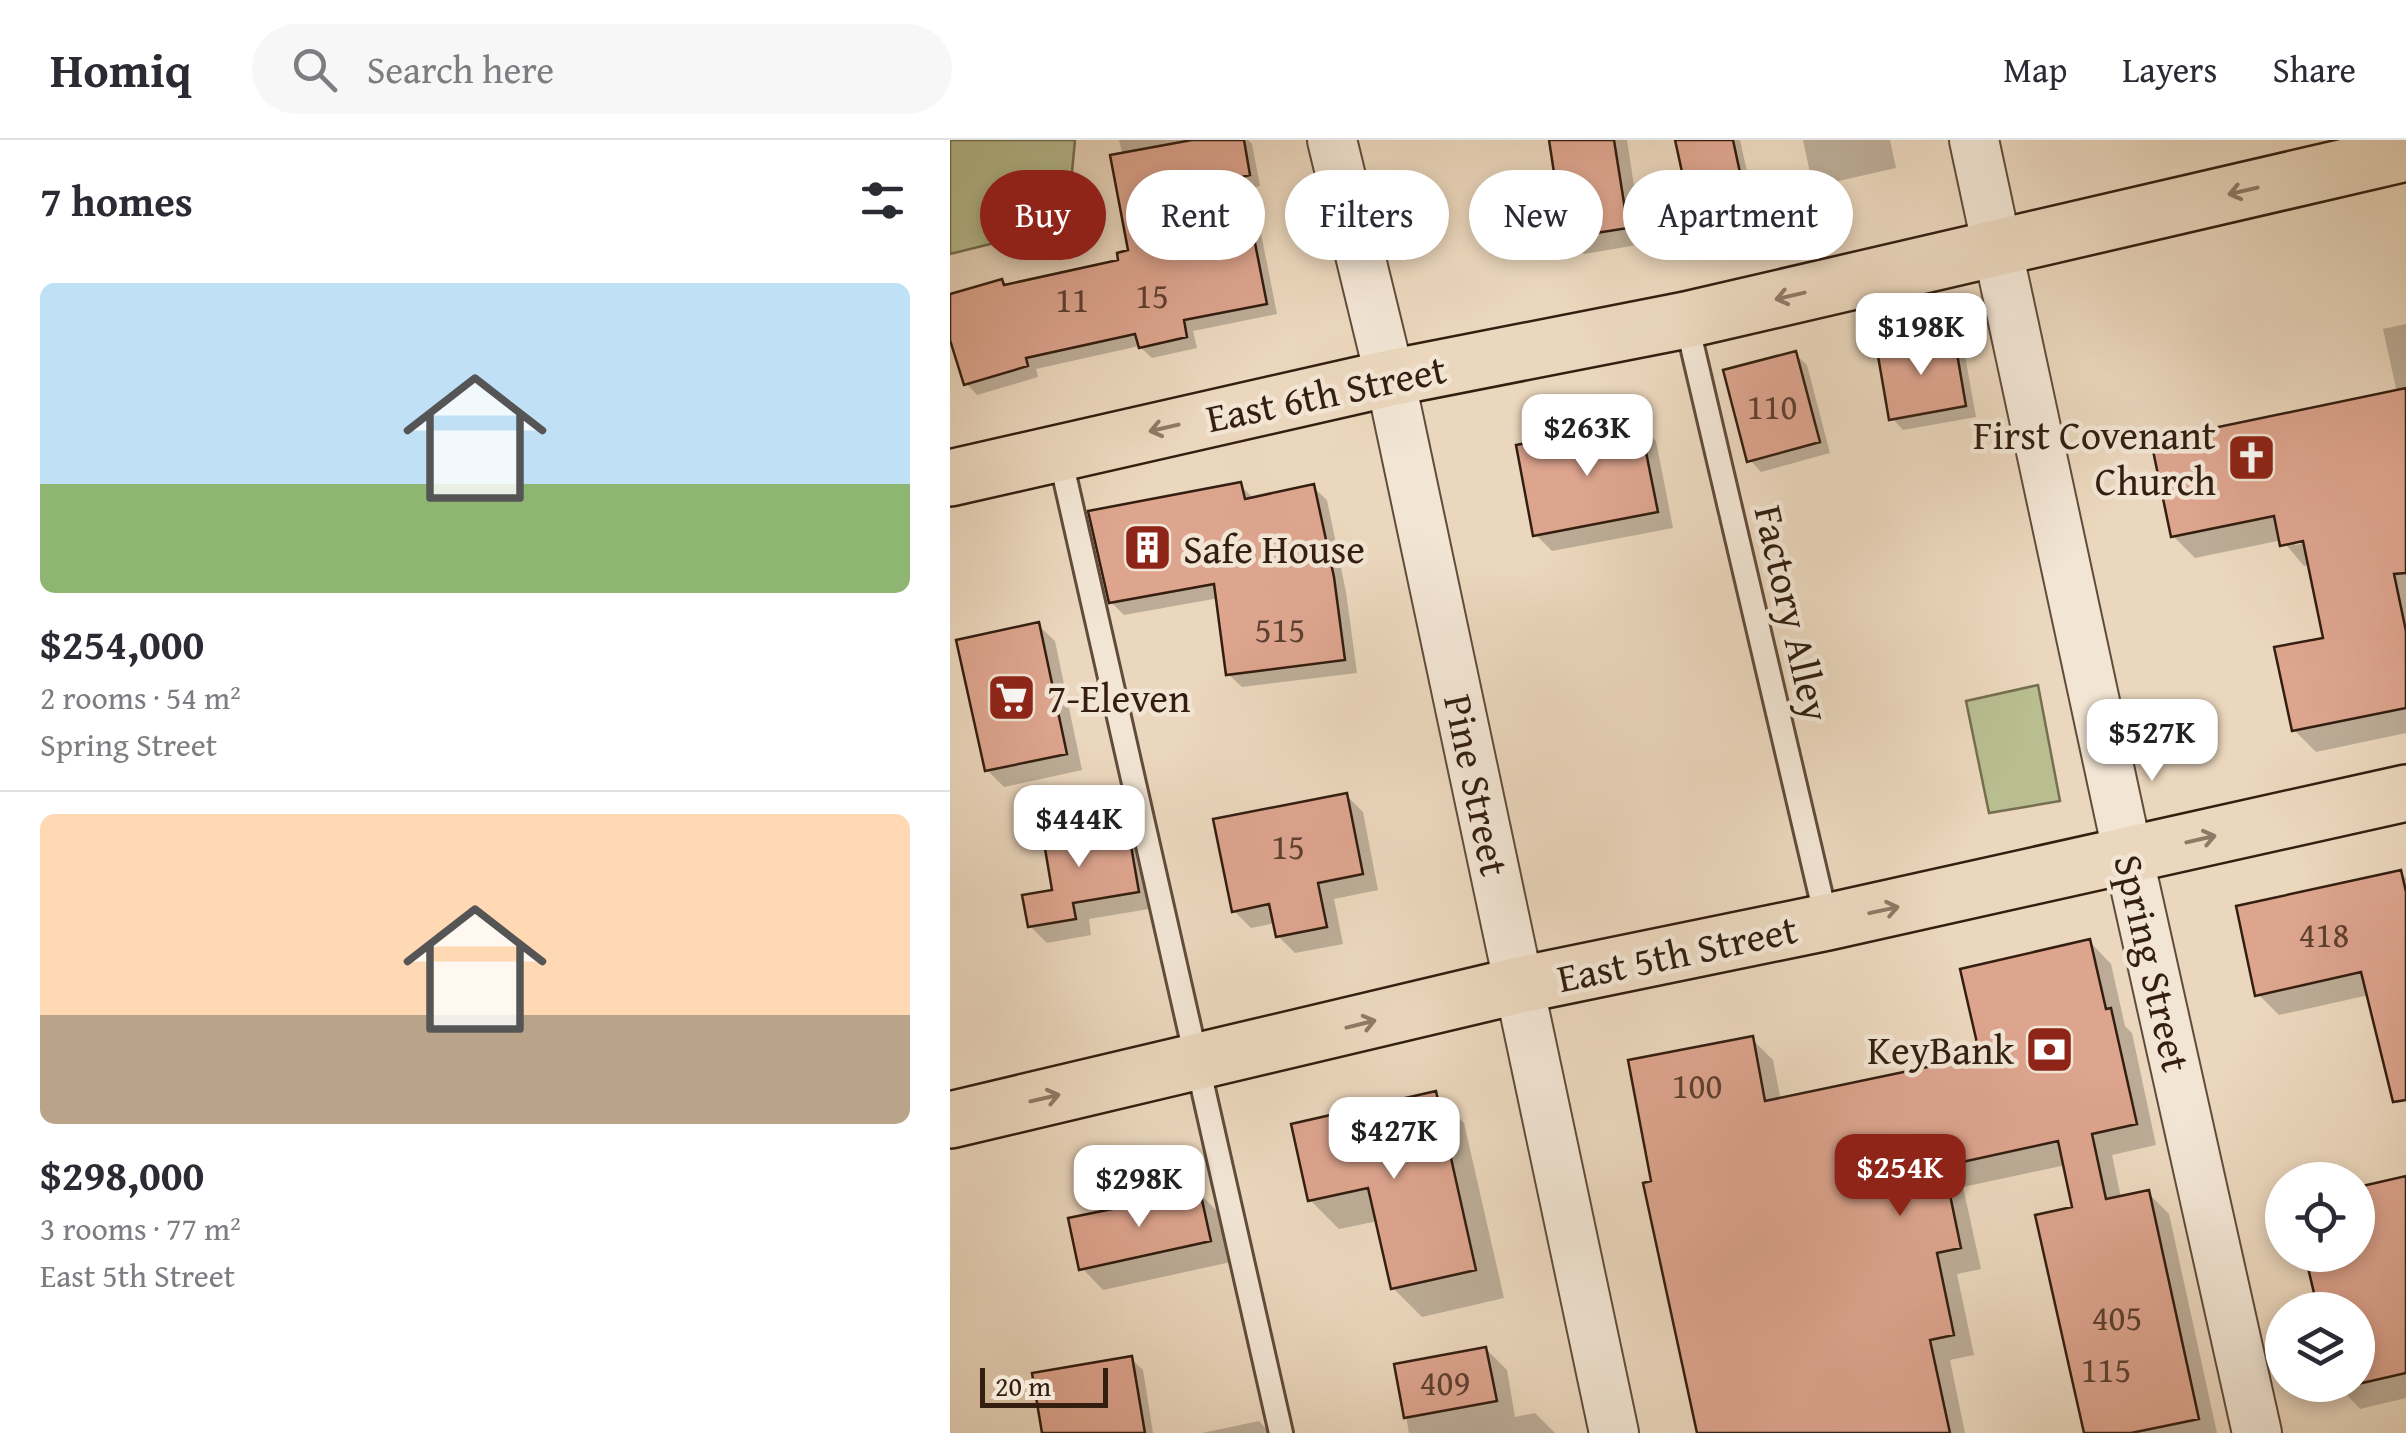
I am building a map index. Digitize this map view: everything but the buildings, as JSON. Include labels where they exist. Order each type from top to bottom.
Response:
[{"type":"main road","name":"East 6th Street","points":[[950,478],[1390,378],[1686,320],[1996,247],[2312,157],[2406,153]]},
{"type":"main road","name":"East 5th Street","points":[[950,1120],[1520,985],[1828,922],[2406,793]]},
{"type":"street","name":"Pine Street","points":[[1332,140],[1390,378],[1614,1433]]},
{"type":"street","name":"Spring Street","points":[[1974,140],[2257,1433]]},
{"type":"lane","name":"Factory Alley","points":[[1686,320],[1828,922]]},
{"type":"lane","points":[[1059,452],[1281,1433]]},
{"type":"green space","points":[[950,140],[1075,140],[1072,170],[980,170],[980,247],[950,254]]},
{"type":"green space","points":[[2038,685],[2060,801],[1989,813],[1966,701]]},
{"type":"place","name":"First Covenant Church","points":[[2251,457]]},
{"type":"place","name":"Safe House","points":[[1148,548]]},
{"type":"place","name":"7-Eleven","points":[[1012,697]]},
{"type":"place","name":"KeyBank","points":[[2049,1049]]}]
